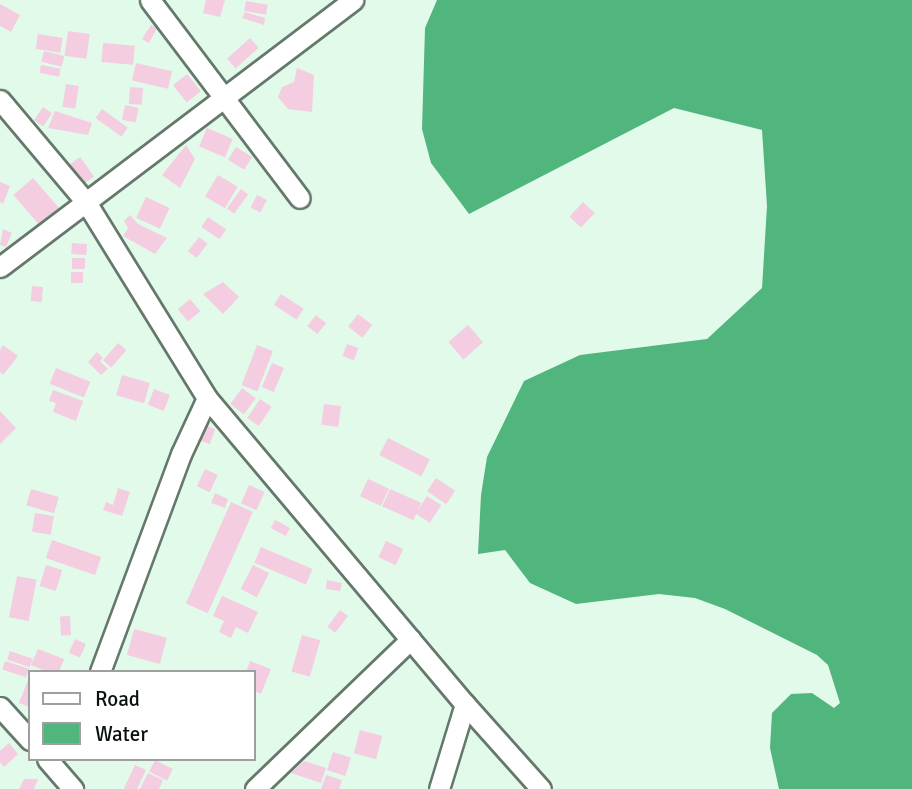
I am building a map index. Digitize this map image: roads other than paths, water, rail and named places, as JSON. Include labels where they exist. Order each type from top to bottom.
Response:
[{"type":"street","points":[[150,0],[300,198]]},
{"type":"street","points":[[0,267],[353,0]]},
{"type":"street","points":[[0,100],[86,202],[207,398],[465,704],[541,789]]},
{"type":"street","points":[[101,670],[181,454],[207,398]]},
{"type":"street","points":[[255,789],[411,639]]},
{"type":"street","points":[[439,789],[465,704]]},
{"type":"street","points":[[0,707],[28,738]]},
{"type":"street","points":[[49,761],[65,778]]},
{"type":"water","points":[[437,0],[912,0],[912,789],[779,789],[770,748],[772,713],[791,694],[812,693],[834,708],[840,703],[828,665],[817,655],[725,609],[695,598],[659,594],[576,604],[530,583],[505,550],[478,554],[481,495],[487,457],[524,381],[580,355],[707,339],[762,288],[767,206],[762,130],[674,108],[469,214],[431,163],[422,129],[425,28]]}]
